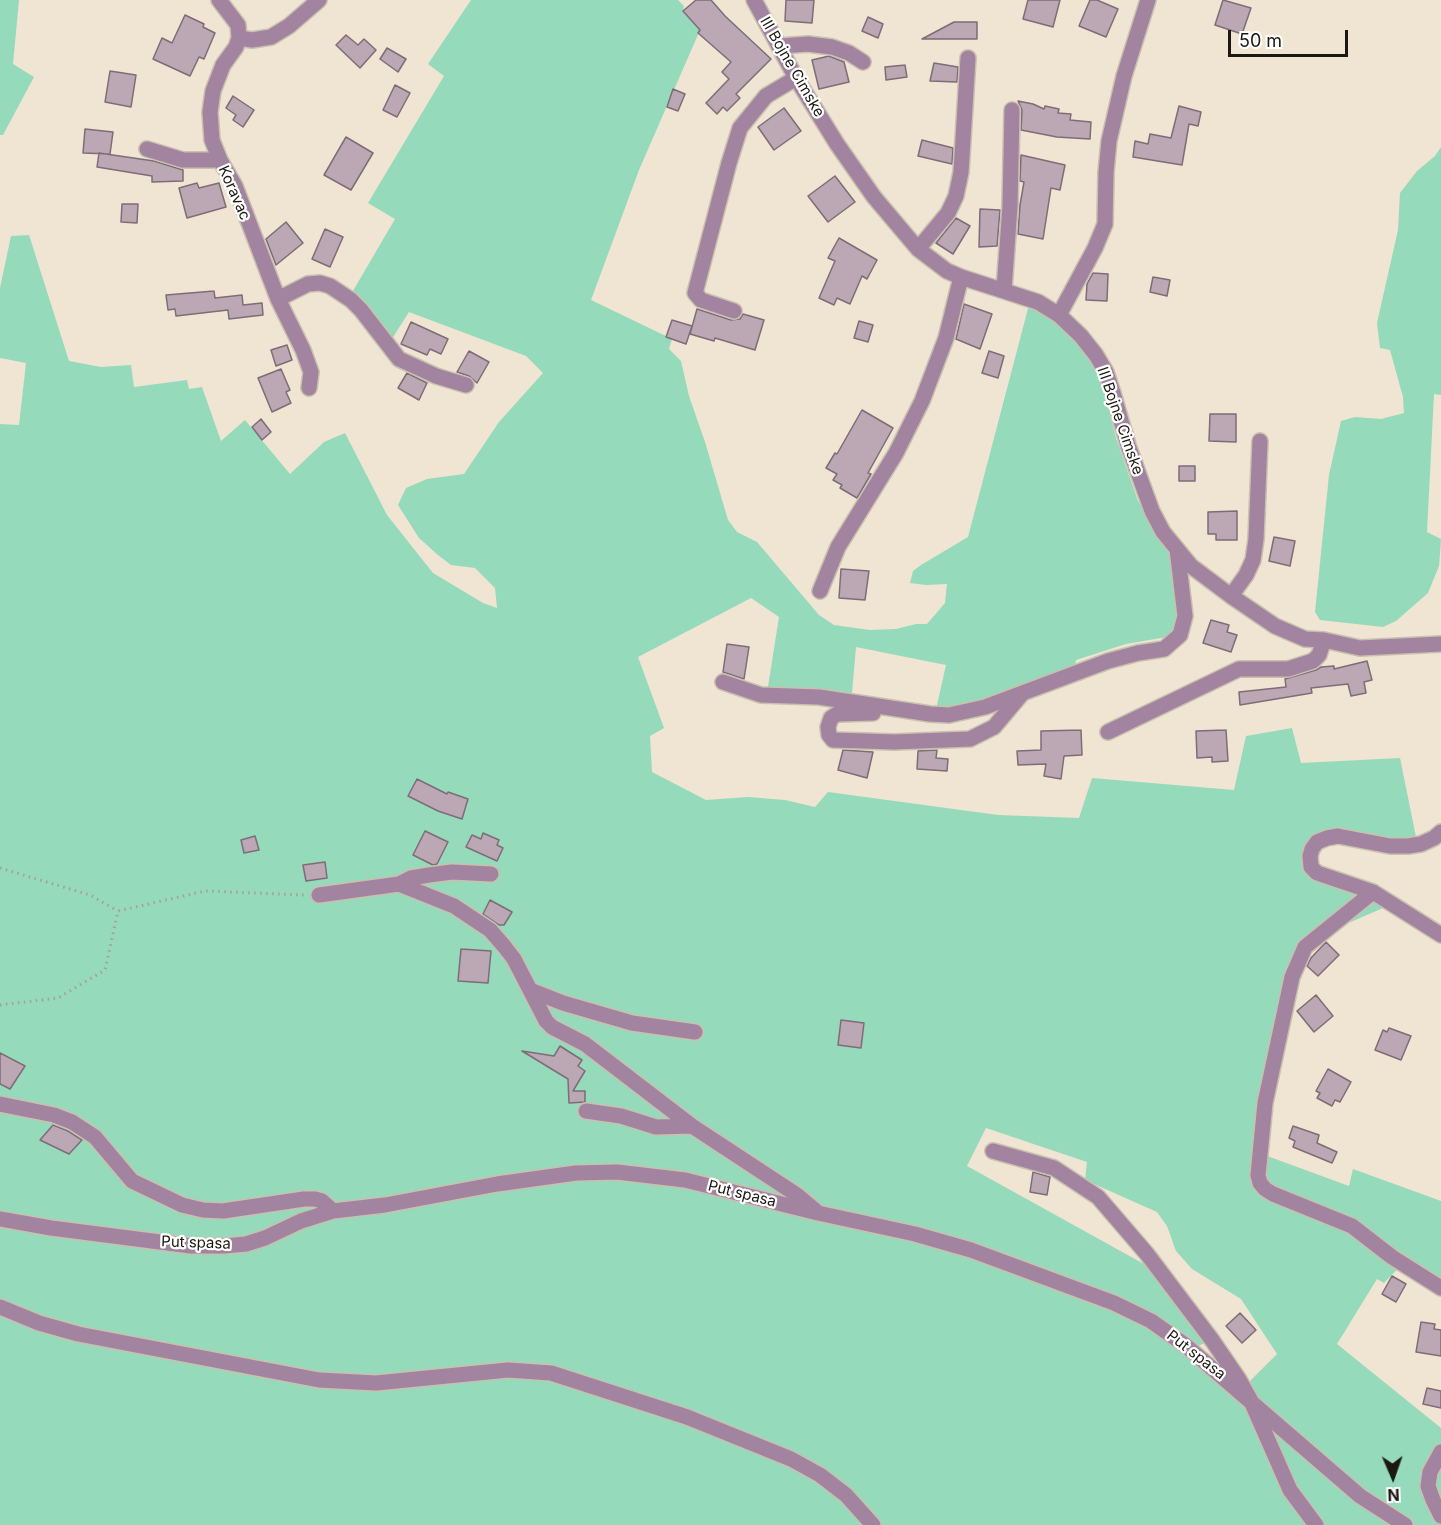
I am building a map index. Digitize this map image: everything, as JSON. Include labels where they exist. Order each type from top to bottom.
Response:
[{"type":"street","points":[[219,0],[238,25],[239,38],[252,40],[272,37],[319,0]]},
{"type":"street","name":"III Bojne Cimske","points":[[754,0],[796,78],[837,144],[874,196],[918,249],[947,271],[1038,302],[1059,315],[1081,336],[1096,355],[1106,372],[1128,445],[1152,512],[1163,532],[1191,566],[1275,626],[1305,639],[1324,640],[1360,648],[1441,644]]},
{"type":"street","points":[[1059,315],[1095,248],[1105,224],[1109,141],[1124,76],[1148,0]]},
{"type":"street","name":"Koravac","points":[[239,38],[224,65],[213,92],[210,112],[212,140],[235,186],[278,299],[303,350],[311,372],[309,388]]},
{"type":"street","points":[[780,46],[808,44],[832,47],[849,53],[862,62]]},
{"type":"street","points":[[918,249],[948,213],[956,196],[961,172],[968,58]]},
{"type":"street","points":[[734,310],[701,300],[695,293],[729,163],[740,128],[766,96],[796,78]]},
{"type":"street","points":[[1004,290],[1010,206],[1012,110]]},
{"type":"street","points":[[147,149],[183,160],[220,160]]},
{"type":"street","points":[[820,591],[838,547],[896,453],[922,401],[946,338],[961,277]]},
{"type":"street","points":[[278,299],[308,284],[320,283],[330,286],[356,305],[399,359],[436,376],[466,385]]},
{"type":"street","points":[[1231,596],[1246,574],[1252,560],[1256,539],[1260,441]]},
{"type":"street","points":[[723,682],[760,695],[819,697],[901,711],[949,715],[985,708],[1107,661],[1164,649],[1180,635],[1185,616],[1177,549]]},
{"type":"street","points":[[1108,732],[1239,669],[1288,669],[1313,661],[1319,655],[1324,640]]},
{"type":"street","points":[[901,711],[837,714],[831,718],[828,728],[833,740],[894,742],[970,738],[994,727],[1021,695]]},
{"type":"street","points":[[1441,832],[1421,844],[1408,846],[1390,846],[1338,836],[1327,838],[1317,842],[1310,856],[1313,870],[1373,892],[1441,935]]},
{"type":"street","points":[[319,895],[399,884],[411,878],[429,874],[452,872],[491,874]]},
{"type":"street","points":[[399,884],[454,906],[490,930],[514,959],[546,1021],[552,1027],[585,1044],[692,1126],[798,1195],[818,1213]]},
{"type":"street","points":[[1373,892],[1305,947],[1292,977],[1265,1103],[1258,1175],[1264,1189],[1352,1226],[1392,1257],[1441,1288]]},
{"type":"street","points":[[530,990],[563,1003],[632,1023],[695,1032]]},
{"type":"street","points":[[0,1104],[54,1115],[72,1122],[95,1137],[132,1181],[182,1205],[203,1210],[224,1211],[315,1199],[322,1201],[333,1211]]},
{"type":"street","points":[[586,1111],[621,1116],[656,1127],[692,1126]]},
{"type":"street","points":[[993,1151],[1054,1168],[1098,1197],[1147,1254],[1238,1378],[1250,1399],[1290,1490],[1316,1525]]},
{"type":"street","name":"Put spasa","points":[[0,1219],[190,1246],[224,1246],[256,1241],[301,1221],[333,1211],[497,1184],[576,1173],[617,1172],[685,1180],[915,1234],[971,1250],[1113,1303],[1151,1321],[1185,1345],[1250,1399],[1360,1496],[1405,1525]]},
{"type":"street","points":[[0,1307],[39,1323],[78,1334],[319,1380],[376,1383],[508,1370],[550,1373],[687,1417],[791,1459],[820,1475],[846,1495],[873,1525]]},
{"type":"street","points":[[1441,1452],[1430,1472],[1428,1486],[1441,1516]]},
{"type":"path","points":[[0,868],[90,896],[118,911],[205,891],[319,895]]},
{"type":"path","points":[[0,1005],[58,998],[105,970],[118,911]]},
{"type":"green space","points":[[0,0],[19,0],[13,64],[34,77],[3,135],[0,135]]},
{"type":"green space","points":[[471,0],[678,0],[684,6],[683,11],[700,30],[639,170],[591,300],[672,339],[669,349],[681,361],[689,396],[728,520],[737,532],[757,542],[819,615],[834,625],[870,630],[927,624],[945,603],[947,584],[910,583],[913,571],[968,537],[1030,301],[1062,323],[1098,367],[1116,438],[1138,501],[1174,555],[1181,628],[1173,636],[1126,644],[1076,660],[1074,671],[982,709],[935,714],[946,665],[856,647],[851,704],[767,693],[779,617],[751,598],[638,657],[664,728],[650,736],[652,772],[706,800],[748,797],[785,800],[815,807],[828,792],[998,815],[1079,818],[1092,778],[1234,790],[1246,736],[1292,728],[1301,763],[1400,758],[1418,847],[1330,840],[1315,848],[1313,861],[1320,872],[1390,905],[1323,934],[1305,948],[1259,1153],[1349,1186],[1353,1169],[1441,1201],[1441,1278],[1408,1258],[1384,1283],[1377,1279],[1337,1344],[1441,1428],[1441,1445],[1435,1453],[1441,1464],[1441,1525],[0,1525],[0,424],[19,425],[26,363],[0,358],[0,288],[11,236],[29,235],[69,361],[101,367],[131,365],[134,387],[187,380],[189,389],[202,387],[221,441],[245,420],[290,474],[324,442],[345,433],[387,515],[433,573],[483,603],[497,608],[495,588],[475,568],[451,565],[438,555],[419,538],[398,505],[406,488],[427,479],[464,474],[499,422],[543,373],[526,356],[409,312],[388,345],[350,296],[395,219],[368,203],[444,76],[428,64]],"holes":[[[986,1128],[1087,1162],[1085,1180],[1157,1212],[1167,1226],[1176,1251],[1192,1269],[1241,1299],[1277,1354],[1244,1387],[1196,1347],[1212,1340],[1162,1274],[967,1166]]]},
{"type":"green space","points":[[1441,147],[1441,395],[1434,394],[1427,532],[1441,539],[1439,566],[1428,593],[1396,621],[1383,627],[1320,620],[1315,612],[1329,475],[1341,421],[1355,417],[1381,419],[1404,413],[1403,397],[1390,350],[1380,348],[1377,323],[1398,230],[1400,193],[1417,171],[1435,156]]},
{"type":"building","points":[[696,0],[711,0],[771,59],[736,94],[740,98],[727,111],[723,107],[717,114],[706,103],[729,79],[722,72],[731,62],[698,33],[700,30],[683,11]]},
{"type":"building","points":[[786,0],[814,0],[812,23],[785,21]]},
{"type":"building","points":[[1028,0],[1060,0],[1053,27],[1023,19]]},
{"type":"building","points":[[1090,0],[1097,0],[1118,9],[1106,37],[1079,26]]},
{"type":"building","points":[[1223,0],[1251,8],[1242,34],[1215,25]]},
{"type":"building","points":[[185,15],[204,24],[203,27],[215,33],[204,59],[199,57],[190,76],[153,59],[162,38],[172,43]]},
{"type":"building","points":[[868,17],[883,24],[878,38],[862,31]]},
{"type":"building","points":[[954,22],[977,22],[977,39],[922,39]]},
{"type":"building","points":[[346,35],[358,45],[364,39],[376,50],[360,68],[336,45]]},
{"type":"building","points":[[387,48],[406,59],[398,72],[380,59]]},
{"type":"building","points":[[829,56],[844,62],[849,82],[819,89],[812,60]]},
{"type":"building","points":[[934,63],[958,67],[957,82],[930,81]]},
{"type":"building","points":[[905,65],[907,77],[886,80],[885,67]]},
{"type":"building","points":[[110,71],[136,75],[131,107],[105,102]]},
{"type":"building","points":[[395,85],[410,93],[397,117],[383,110]]},
{"type":"building","points":[[673,89],[685,94],[678,111],[667,107]]},
{"type":"building","points":[[233,96],[254,110],[243,127],[233,120],[236,115],[226,108]]},
{"type":"building","points":[[1018,101],[1044,109],[1045,106],[1059,109],[1058,113],[1071,114],[1070,120],[1091,122],[1090,139],[1057,137],[1021,130],[1022,110]]},
{"type":"building","points":[[1179,106],[1201,112],[1198,126],[1189,124],[1182,165],[1133,157],[1135,141],[1148,144],[1150,134],[1171,138]]},
{"type":"building","points":[[784,108],[801,131],[774,150],[758,127]]},
{"type":"building","points":[[85,129],[113,132],[110,154],[83,153]]},
{"type":"building","points":[[346,137],[373,153],[351,190],[324,175]]},
{"type":"building","points":[[922,140],[953,148],[952,164],[918,156]]},
{"type":"building","points":[[99,153],[154,161],[183,170],[183,181],[152,182],[152,176],[97,167]]},
{"type":"building","points":[[1021,155],[1065,165],[1060,190],[1051,188],[1043,239],[1018,234],[1024,182],[1020,181]]},
{"type":"building","points":[[835,176],[855,202],[828,222],[808,196]]},
{"type":"building","points":[[197,183],[199,188],[219,183],[226,207],[187,218],[179,188]]},
{"type":"building","points":[[122,204],[138,204],[137,223],[121,222]]},
{"type":"building","points":[[980,209],[1000,210],[997,246],[979,247]]},
{"type":"building","points":[[956,218],[970,226],[953,254],[936,243]]},
{"type":"building","points":[[286,222],[303,243],[276,265],[266,239]]},
{"type":"building","points":[[325,229],[343,237],[330,267],[312,259]]},
{"type":"building","points":[[839,238],[877,260],[867,279],[862,276],[850,304],[837,298],[834,305],[819,298],[835,261],[828,258]]},
{"type":"building","points":[[1093,273],[1108,274],[1107,301],[1086,300],[1087,284]]},
{"type":"building","points":[[1153,277],[1170,280],[1167,296],[1150,292]]},
{"type":"building","points":[[214,291],[215,298],[242,295],[243,305],[262,303],[263,315],[229,319],[228,310],[176,316],[175,309],[168,310],[166,295]]},
{"type":"building","points":[[964,304],[992,314],[980,349],[956,339]]},
{"type":"building","points":[[697,309],[731,320],[740,319],[743,314],[764,320],[755,350],[715,338],[714,341],[690,334]]},
{"type":"building","points":[[672,320],[692,326],[686,344],[666,337]]},
{"type":"building","points":[[859,321],[873,325],[868,342],[854,338]]},
{"type":"building","points":[[411,322],[448,339],[441,354],[430,349],[427,355],[401,344]]},
{"type":"building","points":[[287,345],[292,360],[276,366],[271,350]]},
{"type":"building","points":[[469,351],[489,362],[477,383],[469,376],[457,372]]},
{"type":"building","points":[[989,351],[1004,356],[998,378],[982,373]]},
{"type":"building","points":[[281,369],[290,390],[286,392],[291,403],[272,412],[258,378]]},
{"type":"building","points":[[407,373],[427,383],[419,400],[398,388]]},
{"type":"building","points":[[862,410],[893,428],[857,498],[840,488],[842,485],[833,480],[837,474],[826,468],[835,453],[837,454]]},
{"type":"building","points":[[1210,414],[1236,414],[1236,442],[1209,441]]},
{"type":"building","points":[[261,419],[271,432],[262,440],[252,427]]},
{"type":"building","points":[[1179,466],[1195,466],[1195,481],[1179,481]]},
{"type":"building","points":[[1237,511],[1237,540],[1216,540],[1216,534],[1208,534],[1208,512]]},
{"type":"building","points":[[1274,537],[1295,541],[1290,566],[1269,561]]},
{"type":"building","points":[[841,569],[869,571],[865,600],[839,598]]},
{"type":"building","points":[[1211,620],[1229,625],[1227,632],[1237,635],[1231,652],[1203,643]]},
{"type":"building","points":[[727,644],[749,647],[744,679],[723,672]]},
{"type":"building","points":[[1367,661],[1372,680],[1364,682],[1366,693],[1351,696],[1348,684],[1311,688],[1312,693],[1240,705],[1239,692],[1286,687],[1285,679],[1321,667],[1334,666],[1334,669]]},
{"type":"building","points":[[1081,730],[1082,755],[1064,756],[1061,779],[1044,776],[1046,764],[1018,765],[1017,751],[1041,750],[1041,731]]},
{"type":"building","points":[[1226,730],[1228,761],[1212,762],[1212,757],[1197,758],[1196,731]]},
{"type":"building","points":[[843,750],[873,752],[867,778],[838,770]]},
{"type":"building","points":[[937,750],[936,758],[948,759],[947,771],[917,769],[918,751]]},
{"type":"building","points":[[417,779],[447,794],[448,792],[468,799],[462,819],[438,811],[408,796]]},
{"type":"building","points":[[425,831],[448,842],[437,864],[433,865],[413,855]]},
{"type":"building","points":[[483,833],[499,840],[497,845],[503,848],[497,861],[466,847],[472,835],[481,839]]},
{"type":"building","points":[[255,836],[259,850],[244,853],[241,840]]},
{"type":"building","points":[[325,862],[327,878],[306,881],[303,865]]},
{"type":"building","points":[[490,900],[512,912],[504,925],[499,925],[483,914]]},
{"type":"building","points":[[1326,942],[1339,955],[1318,976],[1307,966],[1311,958]]},
{"type":"building","points":[[461,949],[491,951],[488,983],[458,981]]},
{"type":"building","points":[[1316,995],[1333,1016],[1314,1032],[1297,1011]]},
{"type":"building","points":[[841,1020],[864,1023],[861,1048],[838,1045]]},
{"type":"building","points":[[1389,1028],[1411,1036],[1401,1060],[1375,1050],[1383,1030],[1387,1032]]},
{"type":"building","points":[[560,1046],[582,1060],[578,1066],[585,1071],[573,1091],[585,1091],[585,1102],[569,1103],[568,1079],[522,1051],[554,1056]]},
{"type":"building","points":[[0,1053],[25,1066],[10,1089],[0,1084]]},
{"type":"building","points":[[1328,1069],[1351,1082],[1340,1102],[1335,1100],[1332,1106],[1317,1098],[1320,1093],[1316,1091]]},
{"type":"building","points":[[53,1125],[82,1140],[69,1154],[40,1140]]},
{"type":"building","points":[[1293,1126],[1319,1135],[1317,1143],[1337,1152],[1332,1163],[1293,1147],[1295,1141],[1289,1138]]},
{"type":"building","points":[[1033,1172],[1050,1177],[1047,1195],[1030,1192]]},
{"type":"building","points":[[1392,1276],[1406,1284],[1396,1302],[1382,1294]]},
{"type":"building","points":[[1240,1313],[1256,1330],[1242,1343],[1226,1326]]},
{"type":"building","points":[[1421,1322],[1435,1324],[1434,1329],[1441,1330],[1441,1356],[1416,1352]]},
{"type":"building","points":[[1427,1388],[1441,1391],[1441,1408],[1423,1404]]}]
